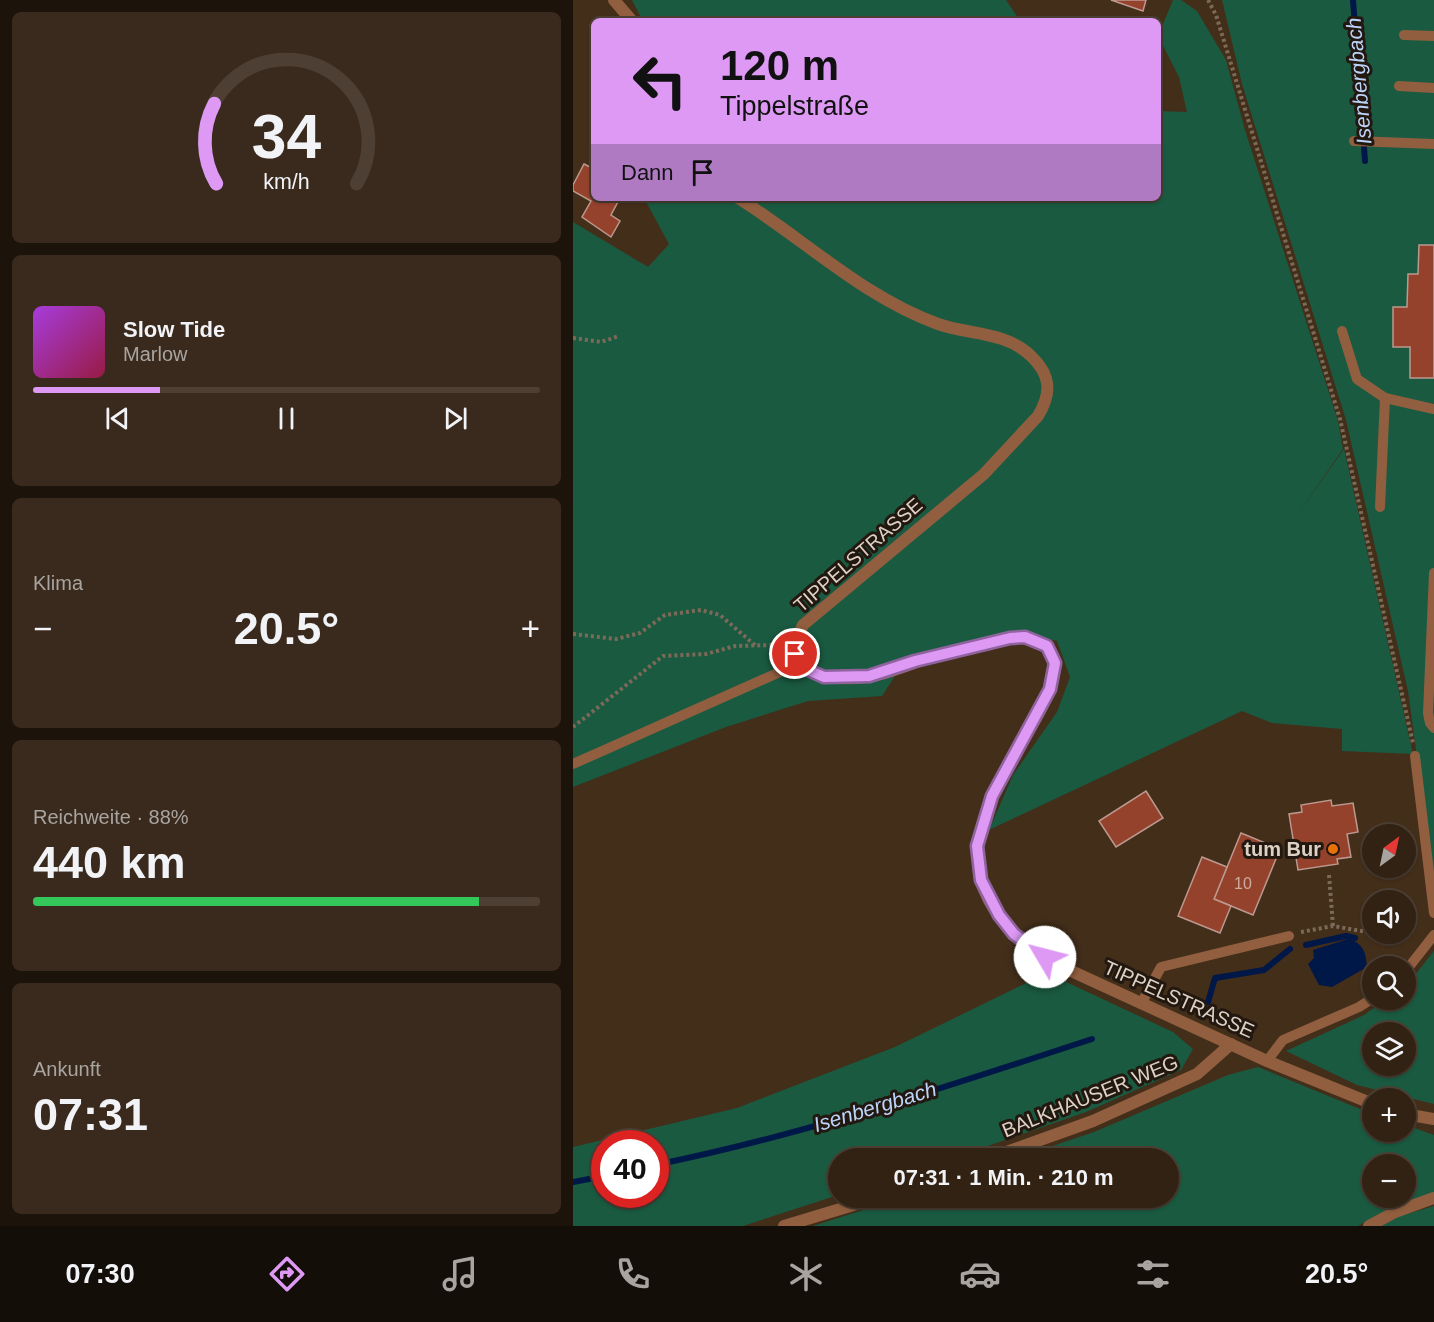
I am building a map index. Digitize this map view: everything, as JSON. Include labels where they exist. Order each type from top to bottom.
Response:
[{"type":"street","points":[[614,0],[629,18]]},
{"type":"street","name":"TIPPELSTRASSE","points":[[742,201],[897,307],[940,325],[996,336],[1021,348],[1038,363],[1047,376],[1049,385],[1045,405],[1038,416],[984,474],[803,625],[797,639],[798,659],[824,677],[869,676],[915,661],[1010,638],[1025,637],[1047,646],[1053,653],[1055,673],[1043,703],[992,796],[977,846],[981,880],[999,915],[1034,951],[1141,1004],[1362,1099]]},
{"type":"street","name":"BALKHAUSER WEG","points":[[1018,1148],[1093,1121],[1197,1074],[1231,1044]]},
{"type":"street","points":[[1416,1116],[1434,1119]]},
{"type":"street","points":[[1369,1226],[1395,1212],[1434,1198]]},
{"type":"street","points":[[784,1226],[844,1208]]},
{"type":"lane","points":[[1404,34],[1434,36]]},
{"type":"lane","points":[[1399,86],[1434,88]]},
{"type":"lane","points":[[1354,141],[1434,144]]},
{"type":"lane","points":[[1342,331],[1357,379],[1385,398],[1434,409]]},
{"type":"lane","points":[[1380,507],[1385,398]]},
{"type":"lane","points":[[1434,573],[1428,713],[1430,723],[1434,728]]},
{"type":"lane","points":[[573,764],[798,659]]},
{"type":"lane","points":[[1415,756],[1434,913]]},
{"type":"lane","points":[[1416,958],[1434,935]]},
{"type":"lane","points":[[1141,1004],[1161,967],[1289,936]]},
{"type":"lane","points":[[1267,1060],[1283,1040],[1362,1005]]},
{"type":"path","points":[[1208,0],[1216,15],[1246,110],[1339,419],[1401,682],[1415,756]]},
{"type":"path","points":[[573,338],[601,342],[619,336]]},
{"type":"path","points":[[573,634],[617,639],[640,633],[665,615],[701,610],[720,615],[756,646]]},
{"type":"path","points":[[573,727],[663,656],[706,654],[735,646],[773,645],[798,659]]},
{"type":"path","points":[[1329,875],[1333,926]]},
{"type":"path","points":[[1289,936],[1308,929],[1333,926],[1362,931]]},
{"type":"green space","points":[[632,0],[1006,0],[1018,18],[641,18]]},
{"type":"green space","points":[[1173,0],[1181,0],[1197,11],[1226,60],[1245,130],[1338,421],[1343,449],[1295,518],[1344,449],[1413,754],[1342,751],[1342,729],[1272,723],[1242,711],[989,830],[1013,775],[1057,712],[1070,677],[1057,641],[1015,631],[908,656],[882,696],[808,701],[726,727],[573,787],[573,222],[648,267],[669,244],[646,201],[1161,201],[1161,111],[1187,112],[1179,77],[1161,42],[1161,29]]},
{"type":"green space","points":[[1222,0],[1434,0],[1434,882],[1408,691],[1346,420],[1242,84]]},
{"type":"green space","points":[[1434,951],[1434,1104],[1416,1100],[1416,1088],[1369,1088],[1357,1085],[1286,1051],[1371,1010],[1416,1010],[1416,974]]},
{"type":"green space","points":[[1047,973],[1173,1032],[1193,1049],[1181,1070],[1086,1112],[982,1148],[828,1148],[828,1198],[743,1226],[573,1226],[573,1147],[591,1143],[591,1208],[669,1208],[669,1130],[644,1130],[737,1108],[895,1047]]},
{"type":"green space","points":[[1258,1067],[1362,1110],[1362,1142],[1416,1142],[1416,1129],[1434,1135],[1434,1195],[1416,1200],[1416,1154],[1362,1154],[1362,1208],[1391,1208],[1358,1226],[813,1226],[869,1208],[1179,1208],[1179,1148],[1047,1148],[1094,1132],[1228,1075]]},
{"type":"green space","points":[[1434,1206],[1434,1226],[1381,1226],[1400,1216]]},
{"type":"water","points":[[1348,939],[1357,943],[1366,956],[1362,956],[1362,970],[1332,987],[1319,985],[1308,964],[1314,958],[1313,950]]},
{"type":"building","points":[[1111,0],[1146,0],[1143,11]]},
{"type":"building","points":[[584,164],[591,168],[591,201],[573,191],[573,185]]},
{"type":"building","points":[[591,201],[618,201],[611,215],[620,221],[611,237],[582,217]]},
{"type":"building","points":[[1419,245],[1434,245],[1434,378],[1410,378],[1410,347],[1393,347],[1393,307],[1407,307],[1408,274],[1418,274]]},
{"type":"building","points":[[1146,791],[1163,818],[1116,847],[1099,821]]},
{"type":"building","points":[[1331,800],[1332,806],[1353,803],[1358,832],[1347,834],[1351,857],[1337,859],[1338,864],[1298,870],[1289,814],[1302,812],[1301,805]]},
{"type":"building","points":[[1241,833],[1280,849],[1253,915],[1214,899]]},
{"type":"building","points":[[1202,857],[1227,867],[1214,899],[1231,906],[1220,933],[1178,916]]},
{"type":"waterway","name":"Isenbergbach","points":[[1353,0],[1365,161]]},
{"type":"waterway","name":"Isenbergbach","points":[[1306,945],[1346,936],[1355,938]]},
{"type":"waterway","name":"Isenbergbach","points":[[1208,1002],[1215,978],[1264,970],[1290,949]]},
{"type":"waterway","name":"Isenbergbach","points":[[669,1162],[821,1124],[930,1092],[1092,1039]]},
{"type":"waterway","name":"Isenbergbach","points":[[573,1182],[591,1179]]},
{"type":"place","name":"tum Bur","points":[[1333,849]]},
{"type":"route","points":[[795,654],[806,669],[824,677],[869,676],[915,661],[1010,638],[1025,637],[1040,642],[1053,653],[1055,673],[1050,689],[992,796],[977,846],[981,880],[999,915],[1014,934],[1045,957]]}]
